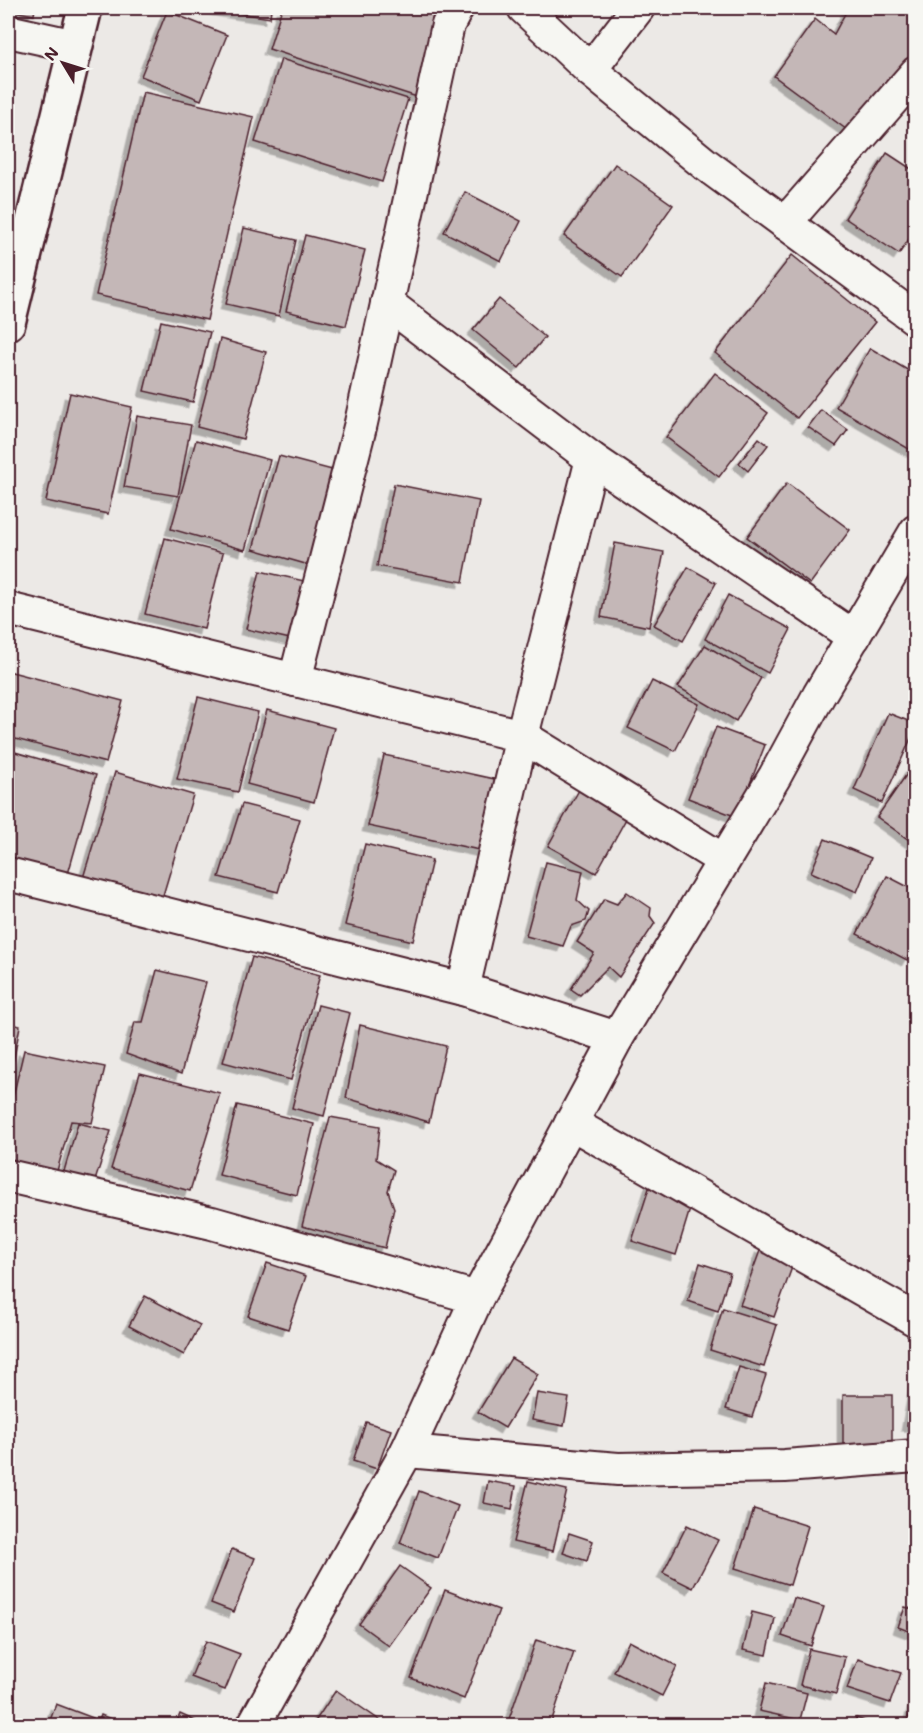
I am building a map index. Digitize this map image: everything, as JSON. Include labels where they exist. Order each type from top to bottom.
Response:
[{"type":"main road","points":[[8,323],[85,8]]},
{"type":"street","points":[[295,680],[361,423],[448,25],[457,8]]},
{"type":"street","points":[[524,8],[590,70],[705,164],[915,319]]},
{"type":"street","points":[[590,70],[638,8]]},
{"type":"street","points":[[8,31],[76,46]]},
{"type":"street","points":[[785,223],[915,73]]},
{"type":"street","points":[[387,303],[592,459],[854,637]]},
{"type":"street","points":[[463,989],[522,736],[592,459]]},
{"type":"street","points":[[254,1725],[406,1451],[477,1299],[617,1038],[775,776],[819,695],[915,531]]},
{"type":"street","points":[[8,609],[522,736],[723,861]]},
{"type":"street","points":[[8,874],[463,989],[617,1038]]},
{"type":"street","points":[[571,1124],[915,1320]]},
{"type":"street","points":[[8,1176],[212,1223],[477,1299]]},
{"type":"street","points":[[406,1451],[618,1469],[785,1467],[915,1456]]},
{"type":"building","points":[[8,8],[35,8],[34,15],[8,10]]},
{"type":"building","points":[[207,8],[271,8],[270,18]]},
{"type":"building","points":[[282,8],[446,8],[417,97],[269,49]]},
{"type":"building","points":[[848,8],[916,8],[916,61],[854,135],[774,76],[815,19],[834,34]]},
{"type":"building","points":[[167,11],[227,35],[201,100],[141,76]]},
{"type":"building","points":[[281,59],[408,99],[382,182],[255,142]]},
{"type":"building","points":[[143,92],[254,117],[207,320],[96,295]]},
{"type":"building","points":[[887,153],[916,172],[916,229],[899,254],[845,218]]},
{"type":"building","points":[[615,164],[673,205],[622,277],[564,236]]},
{"type":"building","points":[[465,192],[521,221],[501,261],[444,232]]},
{"type":"building","points":[[244,228],[296,240],[279,316],[226,304]]},
{"type":"building","points":[[305,235],[365,250],[346,326],[286,311]]},
{"type":"building","points":[[792,255],[875,322],[797,418],[715,353]]},
{"type":"building","points":[[499,299],[545,337],[519,368],[473,330]]},
{"type":"building","points":[[161,321],[210,332],[193,402],[144,391]]},
{"type":"building","points":[[220,339],[266,352],[243,439],[197,427]]},
{"type":"building","points":[[870,348],[916,375],[916,453],[836,407]]},
{"type":"building","points":[[715,373],[768,413],[719,477],[666,437]]},
{"type":"building","points":[[70,393],[132,407],[108,514],[46,501]]},
{"type":"building","points":[[821,410],[848,430],[836,446],[808,427]]},
{"type":"building","points":[[137,416],[191,425],[178,496],[124,487]]},
{"type":"building","points":[[759,438],[768,445],[748,471],[739,463]]},
{"type":"building","points":[[196,440],[270,460],[245,550],[171,529]]},
{"type":"building","points":[[279,456],[336,471],[309,565],[253,549]]},
{"type":"building","points":[[787,483],[850,530],[810,584],[747,537]]},
{"type":"building","points":[[394,484],[479,501],[463,582],[377,566]]},
{"type":"building","points":[[165,538],[223,553],[204,629],[145,614]]},
{"type":"building","points":[[615,543],[664,552],[649,627],[601,617]]},
{"type":"building","points":[[688,567],[716,583],[683,641],[654,625]]},
{"type":"building","points":[[260,571],[313,583],[299,641],[246,629]]},
{"type":"building","points":[[728,595],[791,629],[768,673],[705,639]]},
{"type":"building","points":[[705,645],[761,678],[736,721],[678,687]]},
{"type":"building","points":[[8,671],[123,701],[106,763],[8,737]]},
{"type":"building","points":[[652,681],[699,704],[675,751],[628,728]]},
{"type":"building","points":[[198,697],[258,712],[238,792],[177,779]]},
{"type":"building","points":[[267,710],[334,728],[314,802],[247,784]]},
{"type":"building","points":[[888,713],[916,724],[916,727],[882,803],[854,790]]},
{"type":"building","points":[[716,727],[765,745],[737,817],[688,798]]},
{"type":"building","points":[[8,750],[96,775],[68,874],[8,857]]},
{"type":"building","points":[[384,755],[499,780],[484,851],[368,826]]},
{"type":"building","points":[[911,768],[916,770],[916,845],[877,817]]},
{"type":"building","points":[[115,772],[193,795],[161,902],[83,878]]},
{"type":"building","points":[[579,790],[627,817],[596,873],[548,846]]},
{"type":"building","points":[[242,804],[300,819],[278,892],[219,877]]},
{"type":"building","points":[[825,839],[871,858],[857,892],[811,872]]},
{"type":"building","points":[[365,844],[432,860],[413,941],[345,925]]},
{"type":"building","points":[[546,862],[583,871],[577,900],[589,911],[586,921],[571,926],[563,946],[526,936]]},
{"type":"building","points":[[887,876],[916,891],[916,944],[907,960],[857,934]]},
{"type":"building","points":[[627,892],[651,908],[650,916],[655,923],[619,977],[608,967],[580,995],[571,989],[594,953],[577,942],[604,899],[617,904]]},
{"type":"building","points":[[252,957],[320,975],[291,1080],[223,1062]]},
{"type":"building","points":[[157,970],[206,982],[181,1074],[126,1054],[135,1022],[143,1022]]},
{"type":"building","points":[[318,1005],[350,1013],[324,1116],[292,1108]]},
{"type":"building","points":[[8,1023],[20,1026],[9,1084],[8,1084]]},
{"type":"building","points":[[360,1025],[446,1046],[429,1122],[346,1098]]},
{"type":"building","points":[[24,1050],[105,1067],[92,1123],[71,1121],[57,1171],[8,1160],[8,1100],[12,1101]]},
{"type":"building","points":[[140,1073],[220,1093],[190,1191],[111,1169]]},
{"type":"building","points":[[237,1105],[314,1124],[297,1195],[219,1175]]},
{"type":"building","points":[[330,1117],[380,1126],[376,1159],[394,1170],[388,1191],[394,1208],[385,1248],[302,1226]]},
{"type":"building","points":[[78,1123],[111,1131],[94,1184],[62,1178]]},
{"type":"building","points":[[651,1182],[694,1196],[676,1255],[632,1241]]},
{"type":"building","points":[[761,1248],[795,1259],[774,1317],[740,1305]]},
{"type":"building","points":[[267,1263],[306,1276],[288,1329],[248,1316]]},
{"type":"building","points":[[700,1263],[730,1273],[718,1311],[688,1301]]},
{"type":"building","points":[[145,1296],[200,1325],[184,1355],[129,1326]]},
{"type":"building","points":[[723,1308],[777,1325],[764,1367],[710,1350]]},
{"type":"building","points":[[511,1358],[538,1374],[505,1428],[478,1412]]},
{"type":"building","points":[[739,1367],[766,1375],[752,1417],[726,1409]]},
{"type":"building","points":[[916,1376],[916,1426],[907,1425]]},
{"type":"building","points":[[537,1393],[569,1398],[564,1426],[532,1420]]},
{"type":"building","points":[[843,1395],[892,1395],[892,1444],[843,1444]]},
{"type":"building","points":[[366,1422],[391,1430],[377,1469],[353,1461]]},
{"type":"building","points":[[488,1481],[516,1486],[512,1509],[484,1503]]},
{"type":"building","points":[[528,1481],[567,1490],[553,1551],[513,1542]]},
{"type":"building","points":[[419,1491],[458,1506],[438,1558],[400,1543]]},
{"type":"building","points":[[754,1509],[808,1526],[790,1585],[735,1568]]},
{"type":"building","points":[[687,1525],[718,1540],[693,1588],[663,1573]]},
{"type":"building","points":[[569,1533],[593,1541],[587,1561],[563,1553]]},
{"type":"building","points":[[232,1549],[255,1558],[234,1612],[211,1603]]},
{"type":"building","points":[[400,1566],[431,1588],[389,1646],[359,1624]]},
{"type":"building","points":[[445,1590],[499,1610],[464,1699],[411,1678]]},
{"type":"building","points":[[794,1598],[824,1607],[811,1646],[782,1636]]},
{"type":"building","points":[[905,1607],[916,1610],[916,1634],[898,1627]]},
{"type":"building","points":[[752,1612],[775,1618],[767,1655],[743,1650]]},
{"type":"building","points":[[536,1640],[574,1652],[550,1726],[529,1726],[509,1719]]},
{"type":"building","points":[[206,1641],[240,1654],[225,1690],[191,1677]]},
{"type":"building","points":[[629,1641],[677,1666],[662,1696],[614,1672]]},
{"type":"building","points":[[809,1649],[845,1657],[836,1694],[800,1685]]},
{"type":"building","points":[[858,1659],[901,1673],[890,1703],[847,1689]]},
{"type":"building","points":[[766,1683],[807,1693],[800,1720],[759,1711]]},
{"type":"building","points":[[336,1690],[388,1726],[312,1726]]},
{"type":"building","points":[[916,1696],[916,1726],[905,1726]]},
{"type":"building","points":[[56,1704],[93,1718],[90,1726],[48,1726]]},
{"type":"building","points":[[180,1714],[202,1724],[201,1726],[175,1726]]},
{"type":"building","points":[[101,1715],[126,1725],[126,1726],[97,1726]]},
{"type":"building","points":[[856,1718],[879,1726],[854,1726]]}]
